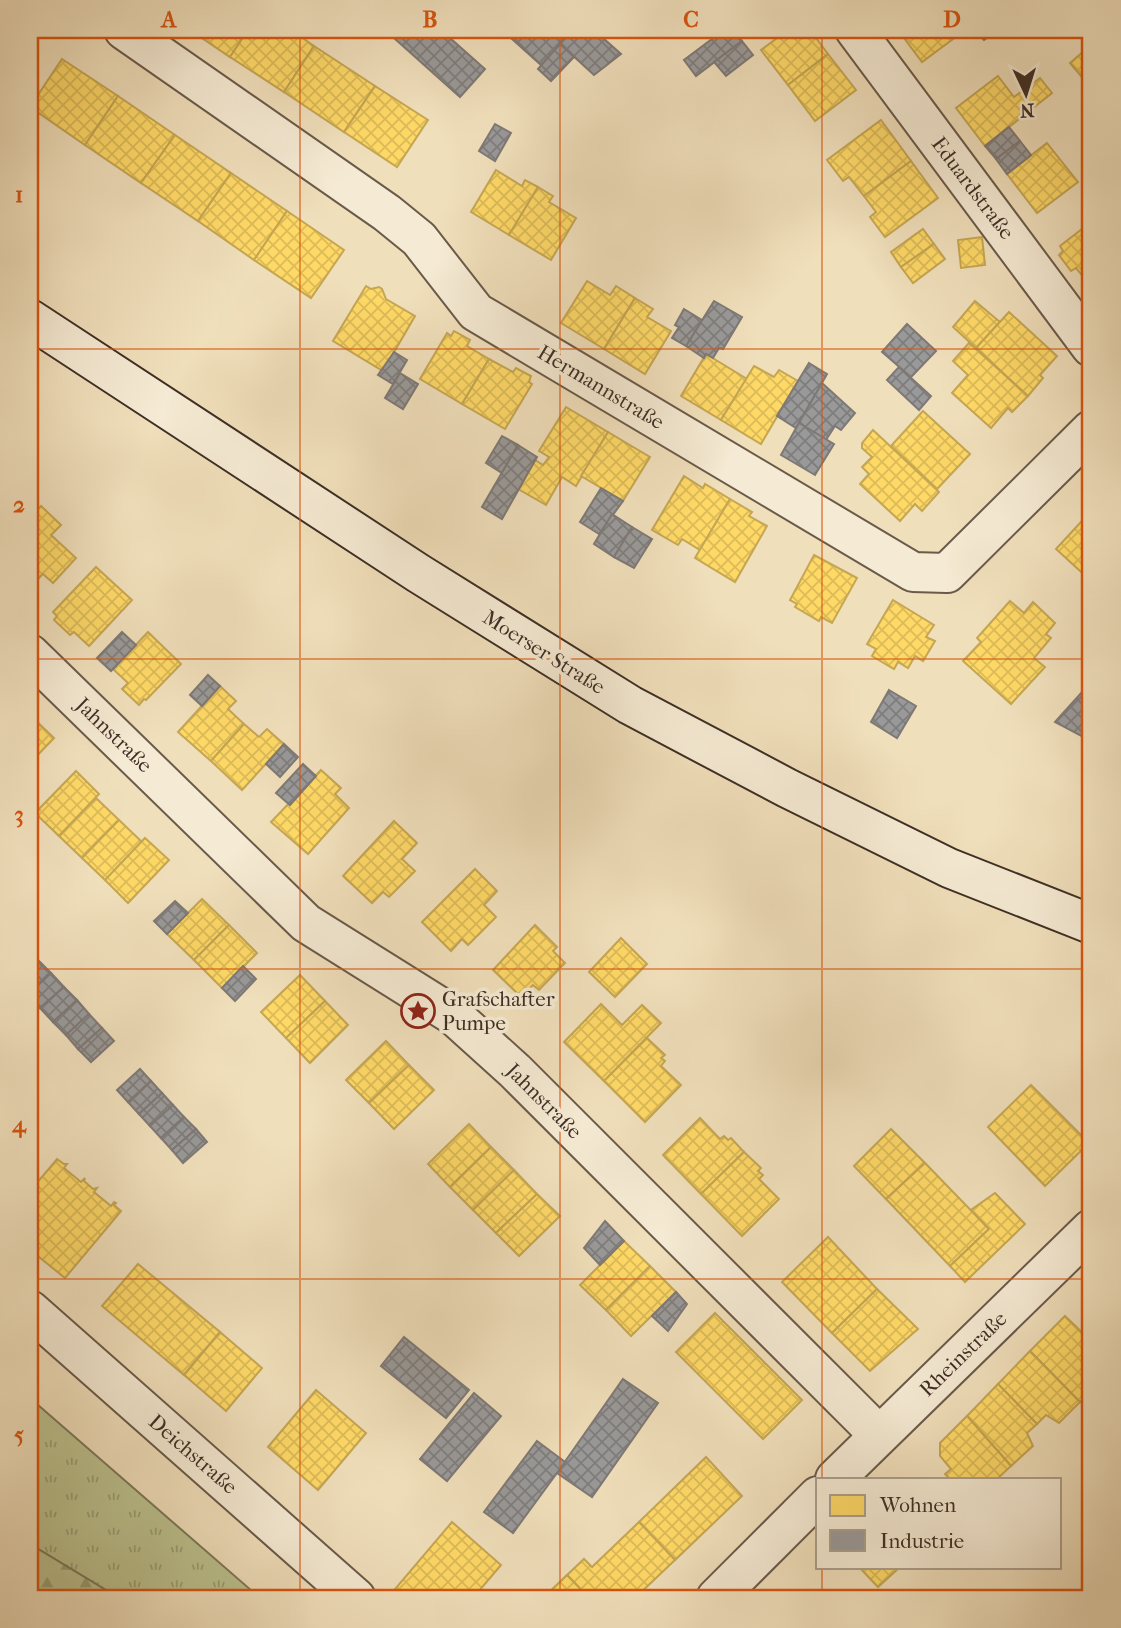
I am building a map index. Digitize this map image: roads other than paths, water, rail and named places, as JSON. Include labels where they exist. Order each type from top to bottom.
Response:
[{"type":"street","name":"Hermannstraße","points":[[124,30],[398,222],[419,239],[475,312],[914,572],[947,573],[1087,445]]},
{"type":"street","name":"Eduardstraße","points":[[855,30],[1091,347]]},
{"type":"street","name":"Moerser Straße","points":[[30,319],[418,573],[630,705],[787,788],[949,868],[1091,924]]},
{"type":"street","name":"Jahnstraße","points":[[30,654],[306,923],[453,1015],[515,1071],[879,1435]]},
{"type":"street","name":"Rheinstraße","points":[[836,1478],[1091,1229]]},
{"type":"street","name":"Deichstraße","points":[[30,1310],[356,1598]]},
{"type":"street","points":[[716,1598],[816,1498]]},
{"type":"place","name":"Grafschafter Pumpe","points":[[418,1011]]}]
